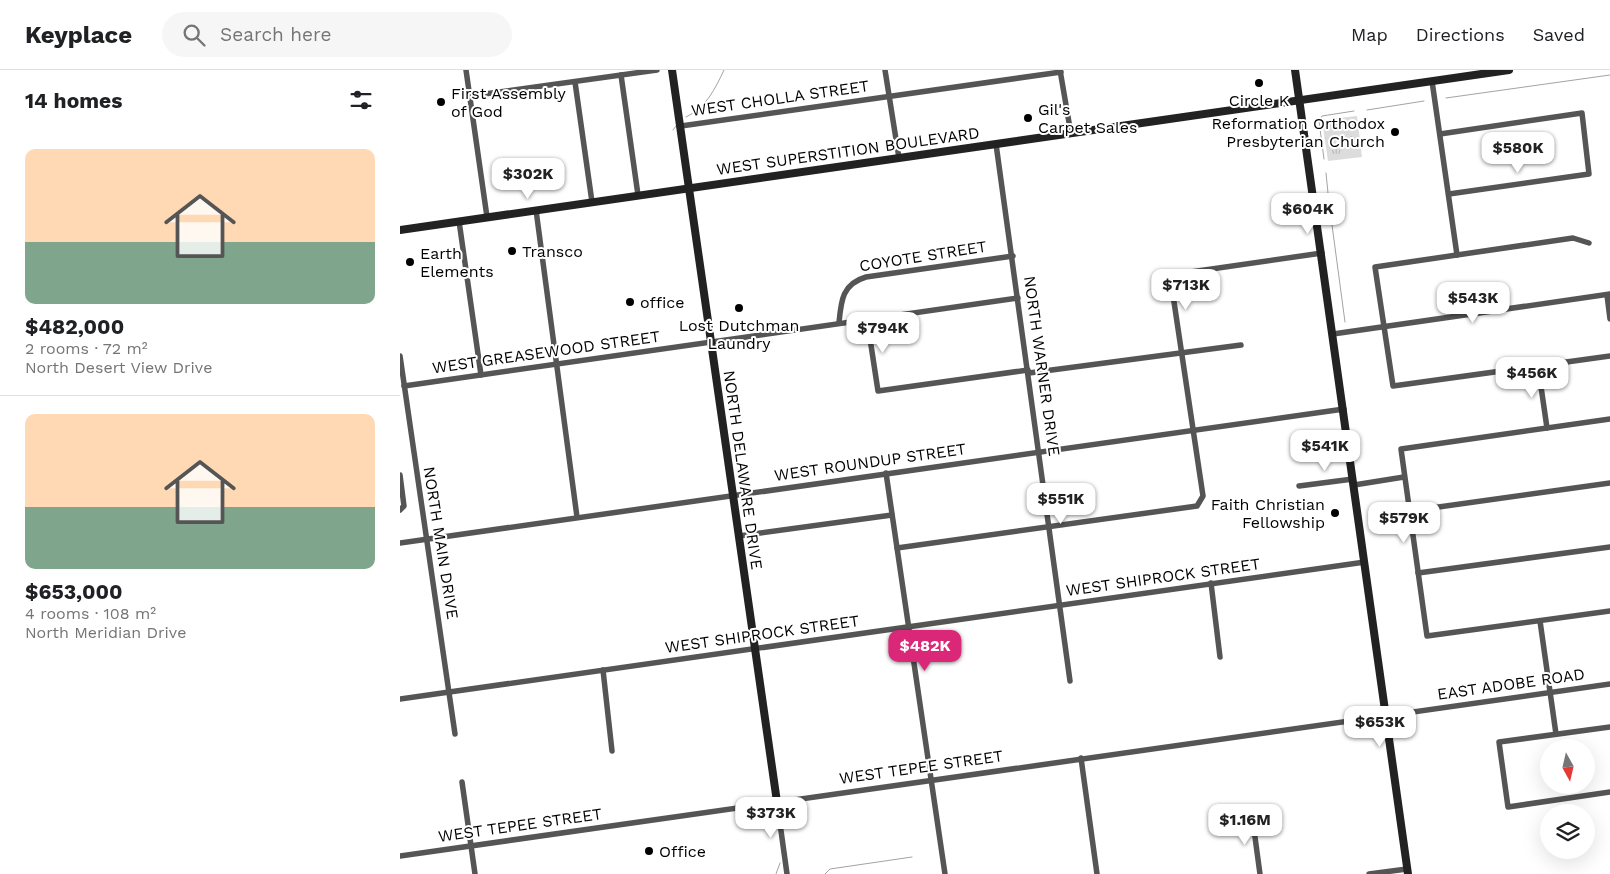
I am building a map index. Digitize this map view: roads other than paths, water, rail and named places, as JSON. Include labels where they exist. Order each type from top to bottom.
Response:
[{"type":"street","points":[[466,70],[487,217]]},
{"type":"street","points":[[470,96],[657,70]]},
{"type":"street","name":"NORTH DELAWARE DRIVE","points":[[672,70],[787,874]]},
{"type":"street","points":[[885,70],[899,158]]},
{"type":"street","points":[[1294,70],[1322,253],[1408,871],[1369,874]]},
{"type":"street","name":"WEST SUPERSTITION BOULEVARD","points":[[400,230],[1508,70]]},
{"type":"street","points":[[1061,71],[1071,134]]},
{"type":"street","name":"WEST CHOLLA STREET","points":[[680,126],[1061,71]]},
{"type":"street","points":[[621,75],[638,195]]},
{"type":"street","points":[[1432,81],[1458,255]]},
{"type":"street","points":[[575,82],[592,202]]},
{"type":"street","points":[[1440,134],[1582,114],[1589,174],[1449,194]]},
{"type":"street","name":"NORTH WARNER DRIVE","points":[[996,144],[1040,451],[1070,681]]},
{"type":"street","points":[[536,210],[577,517]]},
{"type":"street","points":[[460,221],[481,375]]},
{"type":"street","points":[[1589,243],[1573,238],[1375,267],[1393,386],[1610,356]]},
{"type":"street","points":[[897,548],[1190,508],[1199,505],[1203,496],[1170,275],[1322,253]]},
{"type":"street","name":"COYOTE STREET","points":[[839,323],[842,298],[854,280],[1013,256]]},
{"type":"street","points":[[1333,334],[1608,294],[1610,320]]},
{"type":"street","name":"WEST GREASEWOOD STREET","points":[[404,386],[1018,298]]},
{"type":"street","points":[[867,320],[878,391],[1241,345]]},
{"type":"street","name":"NORTH MAIN DRIVE","points":[[400,356],[404,386],[403,399],[427,539],[455,734]]},
{"type":"street","points":[[1538,366],[1546,428]]},
{"type":"street","name":"WEST ROUNDUP STREET","points":[[400,543],[1344,408]]},
{"type":"street","points":[[1610,419],[1401,449],[1427,636],[1610,611]]},
{"type":"street","points":[[886,473],[945,874]]},
{"type":"street","points":[[400,475],[402,510]]},
{"type":"street","points":[[1299,486],[1404,477]]},
{"type":"street","points":[[1410,511],[1610,483]]},
{"type":"street","points":[[739,536],[892,515]]},
{"type":"street","points":[[1418,573],[1610,547]]},
{"type":"street","name":"WEST SHIPROCK STREET","points":[[400,699],[1365,562]]},
{"type":"street","points":[[1211,584],[1220,657]]},
{"type":"street","points":[[1540,621],[1556,734]]},
{"type":"street","points":[[603,670],[612,751]]},
{"type":"street","name":"EAST ADOBE ROAD","points":[[1387,715],[1610,684]]},
{"type":"street","name":"WEST TEPEE STREET","points":[[400,856],[1387,715]]},
{"type":"street","points":[[1610,727],[1499,742],[1508,807],[1610,792]]},
{"type":"street","points":[[1081,758],[1097,874]]},
{"type":"street","points":[[462,782],[475,874]]},
{"type":"street","points":[[1252,815],[1260,874]]},
{"type":"waterway","points":[[686,117],[699,109],[704,103],[724,70]]},
{"type":"waterway","points":[[1446,98],[1610,75]]},
{"type":"waterway","points":[[1367,110],[1424,101]]},
{"type":"waterway","points":[[1324,159],[1319,121],[1322,116],[1354,111]]},
{"type":"waterway","points":[[673,130],[676,126]]},
{"type":"waterway","points":[[1326,173],[1330,213]]},
{"type":"waterway","points":[[1332,225],[1345,322]]},
{"type":"waterway","points":[[825,874],[830,869],[912,857]]},
{"type":"waterway","points":[[776,874],[780,863]]},
{"type":"place","name":"Circle K","points":[[1259,83]]},
{"type":"place","name":"First Assembly of God","points":[[441,102]]},
{"type":"place","name":"Gil's Carpet Sales","points":[[1028,118]]},
{"type":"place","name":"Reformation Orthodox Presbyterian Church","points":[[1395,132]]},
{"type":"place","name":"Transco","points":[[512,251]]},
{"type":"place","name":"Earth Elements","points":[[410,262]]},
{"type":"place","name":"office","points":[[630,302]]},
{"type":"place","name":"Lost Dutchman Laundry","points":[[739,308]]},
{"type":"place","name":"Faith Christian Fellowship","points":[[1335,513]]},
{"type":"place","name":"Office","points":[[649,851]]}]
